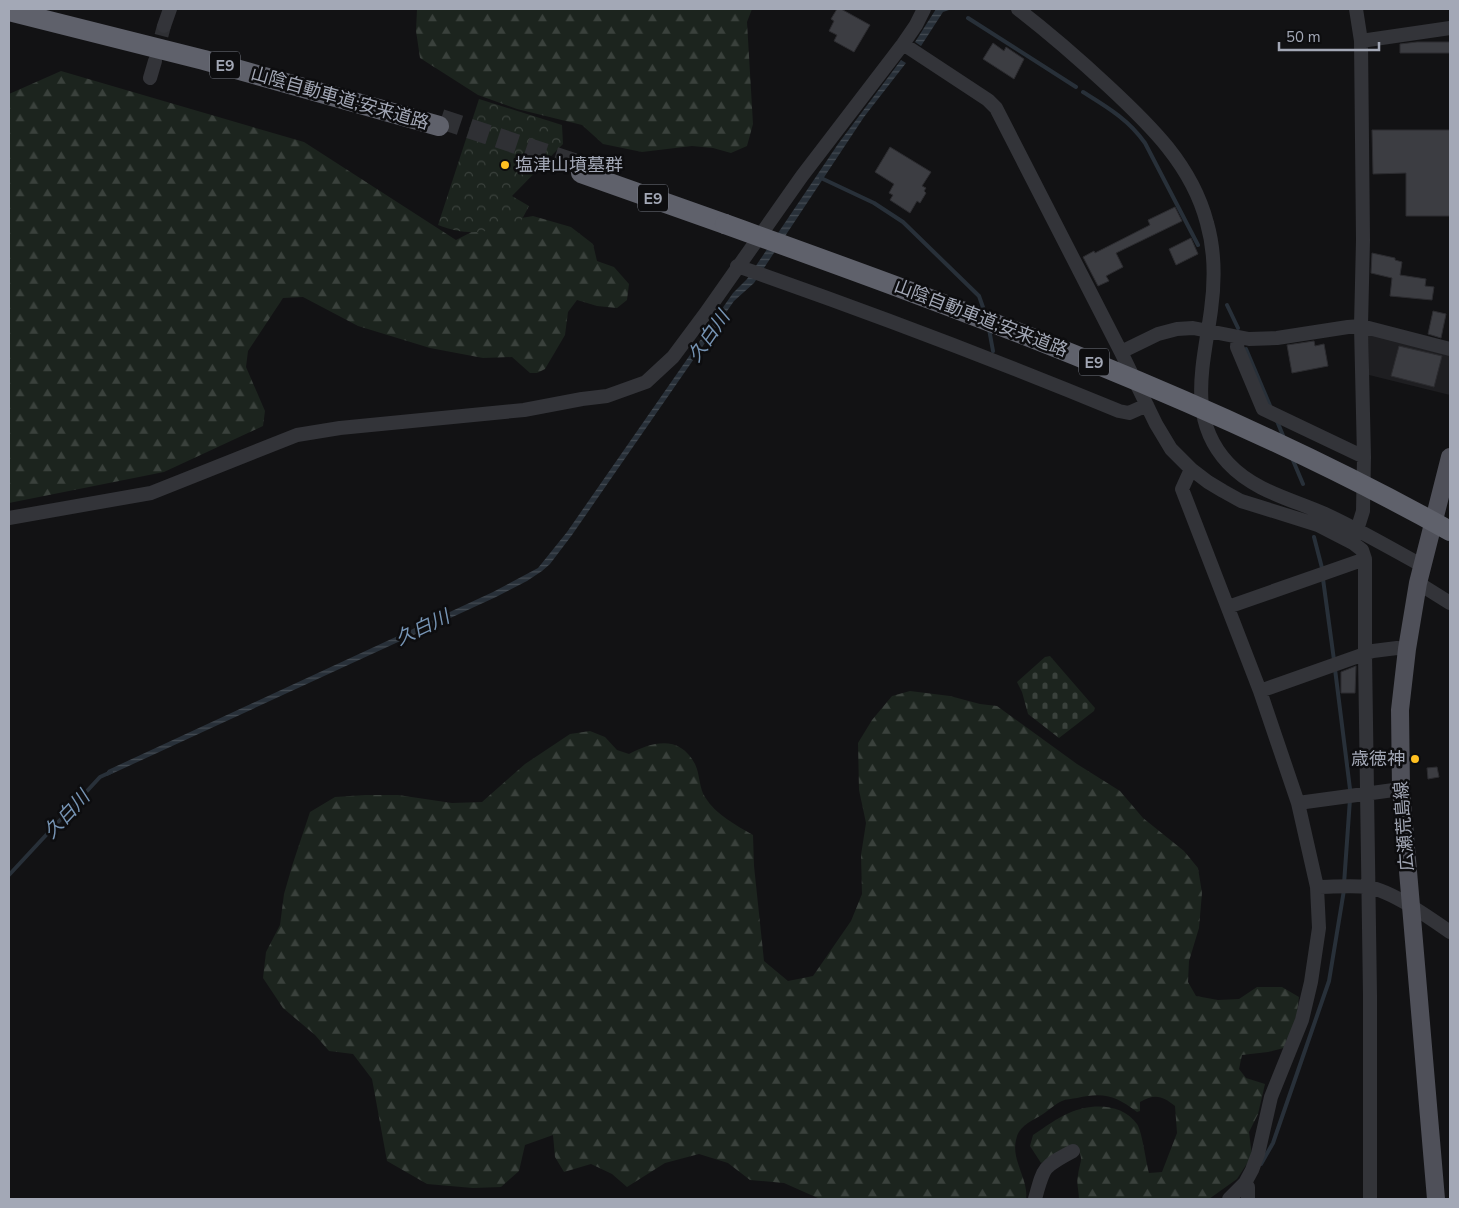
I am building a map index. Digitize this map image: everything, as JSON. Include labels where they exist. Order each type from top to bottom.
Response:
[{"type":"highway","name":"山陰自動車道;安来道路","points":[[9,11],[440,122],[206,52],[44,9]]},
{"type":"highway","name":"山陰自動車道;安来道路","points":[[582,169],[891,276],[1082,349],[1280,434],[1450,523]]},
{"type":"highway","name":"山陰自動車道;安来道路","points":[[725,220],[1138,380],[1276,441],[1405,506],[1450,531]]},
{"type":"main road","name":"広瀬荒島線","points":[[1436,1199],[1401,789],[1400,710],[1407,649],[1418,584],[1448,476],[1450,457]]},
{"type":"street","points":[[164,26],[170,9]]},
{"type":"street","points":[[9,518],[151,493],[297,435],[311,432],[524,410],[607,396],[646,382],[673,357],[802,176],[903,44],[924,9]]},
{"type":"street","points":[[1018,9],[1074,55],[1140,116],[1163,140],[1182,164],[1198,194],[1207,223],[1214,266],[1208,331],[1202,363],[1202,412],[1214,444],[1228,463],[1244,478],[1261,488],[1324,514],[1422,566]]},
{"type":"street","points":[[1356,9],[1361,41],[1363,240],[1361,326],[1364,457],[1363,511],[1357,530]]},
{"type":"street","points":[[1361,41],[1450,28]]},
{"type":"street","points":[[903,44],[988,100],[996,108],[1171,449],[1191,469],[1208,482],[1242,501],[1318,525],[1353,543],[1362,550],[1365,559],[1370,1199]]},
{"type":"street","points":[[150,78],[155,61]]},
{"type":"street","points":[[738,266],[852,306],[1053,383],[1119,411],[1129,413],[1147,405]]},
{"type":"street","points":[[1121,352],[1158,334],[1177,329],[1192,328],[1249,339],[1277,338],[1348,326],[1361,326],[1450,349]]},
{"type":"street","points":[[1238,337],[1237,347],[1263,409],[1364,457]]},
{"type":"street","points":[[1191,469],[1182,489],[1260,691],[1298,803],[1317,887],[1319,928],[1311,982],[1302,1020],[1272,1097],[1258,1154],[1252,1170],[1245,1183],[1230,1199]]},
{"type":"street","points":[[1228,607],[1365,559]]},
{"type":"street","points":[[1418,584],[1450,603]]},
{"type":"street","points":[[1260,691],[1373,651],[1397,648],[1407,649]]},
{"type":"street","points":[[1298,803],[1401,789]]},
{"type":"street","points":[[1317,887],[1368,887],[1383,892],[1450,932]]},
{"type":"street","points":[[1036,1199],[1041,1176],[1048,1164],[1073,1151]]},
{"type":"street","points":[[1245,1183],[1248,1187],[1248,1199]]},
{"type":"shaded area","points":[[1368,333],[1450,352],[1450,395],[1369,375]]},
{"type":"green space","points":[[417,9],[752,9],[747,22],[753,124],[747,146],[731,153],[713,148],[692,146],[642,152],[603,144],[582,125],[517,109],[478,95],[420,58],[416,31]]},
{"type":"green space","points":[[61,71],[304,142],[456,240],[487,224],[533,216],[571,227],[593,244],[597,261],[614,267],[629,284],[627,300],[617,308],[597,306],[577,300],[568,312],[565,335],[545,369],[537,373],[530,373],[512,357],[483,358],[430,348],[358,326],[303,297],[283,298],[248,351],[246,367],[265,411],[263,426],[164,472],[9,503],[9,94]]},
{"type":"green space","points":[[479,99],[562,125],[563,144],[512,196],[529,206],[520,223],[479,232],[460,231],[438,225]]},
{"type":"green space","points":[[1050,656],[1095,708],[1094,711],[1059,738],[1028,714],[1017,682],[1045,657]]},
{"type":"green space","points":[[910,691],[950,696],[980,704],[997,706],[1077,764],[1120,791],[1143,818],[1184,851],[1198,868],[1202,893],[1199,928],[1189,961],[1188,982],[1196,996],[1218,1000],[1239,999],[1257,987],[1282,987],[1299,997],[1296,1021],[1284,1048],[1242,1055],[1239,1069],[1246,1078],[1265,1084],[1258,1114],[1249,1132],[1252,1156],[1237,1179],[1209,1199],[1079,1199],[1077,1181],[1081,1157],[1075,1145],[1060,1150],[1050,1159],[1041,1163],[1030,1146],[1033,1135],[1046,1126],[1069,1113],[1087,1108],[1106,1107],[1123,1112],[1131,1117],[1139,1128],[1149,1173],[1162,1172],[1177,1133],[1175,1106],[1163,1098],[1150,1097],[1145,1099],[1140,1102],[1140,1111],[1137,1112],[1116,1099],[1095,1095],[1062,1101],[1026,1124],[1020,1131],[1015,1147],[1025,1185],[1026,1199],[820,1199],[784,1183],[750,1180],[728,1163],[699,1154],[665,1163],[627,1187],[612,1174],[591,1164],[564,1172],[555,1157],[553,1135],[525,1145],[519,1171],[501,1187],[473,1188],[427,1184],[387,1161],[372,1079],[353,1054],[329,1051],[315,1035],[283,1008],[263,978],[266,952],[280,925],[284,894],[310,812],[335,797],[365,795],[398,795],[452,803],[482,802],[525,764],[570,734],[590,731],[605,737],[617,750],[629,754],[647,746],[665,743],[682,748],[689,755],[697,768],[703,793],[710,803],[727,819],[753,835],[754,866],[764,961],[788,981],[813,976],[851,921],[862,894],[861,855],[866,823],[859,790],[858,743],[872,720],[892,696]]},
{"type":"water","points":[[936,9],[952,9],[943,12],[921,46],[915,42]]},
{"type":"water","points":[[901,60],[906,63],[864,117],[754,283],[734,301],[550,564],[527,581],[496,597],[107,776],[108,770],[493,592],[538,568],[567,532],[733,293],[747,279],[838,144]]},
{"type":"building","points":[[837,9],[841,9],[870,25],[854,52],[834,41],[837,35],[829,31],[834,21],[831,19]]},
{"type":"building","points":[[1450,42],[1450,53],[1400,53],[1400,44]]},
{"type":"building","points":[[993,43],[1004,51],[1006,47],[1024,59],[1014,79],[983,59]]},
{"type":"building","points":[[1372,130],[1450,130],[1450,216],[1406,216],[1406,173],[1373,174]]},
{"type":"building","points":[[890,147],[931,172],[922,186],[926,188],[924,191],[926,193],[920,203],[917,201],[910,213],[890,200],[893,195],[889,193],[894,184],[875,172]]},
{"type":"building","points":[[1175,207],[1182,221],[1116,253],[1123,267],[1106,276],[1109,281],[1098,286],[1083,257],[1094,251],[1095,253],[1150,225],[1148,220]]},
{"type":"building","points":[[1191,238],[1198,254],[1176,265],[1169,249]]},
{"type":"building","points":[[1372,253],[1395,258],[1395,260],[1402,262],[1400,275],[1426,279],[1425,286],[1434,287],[1432,300],[1390,296],[1392,278],[1371,273]]},
{"type":"building","points":[[1433,311],[1446,314],[1441,338],[1428,334]]},
{"type":"building","points":[[1314,341],[1315,346],[1324,344],[1328,366],[1292,373],[1287,345]]},
{"type":"building","points":[[1399,346],[1442,356],[1434,387],[1391,376]]},
{"type":"building","points":[[1356,666],[1355,693],[1341,693],[1341,672]]},
{"type":"building","points":[[1437,767],[1439,777],[1428,779],[1427,768]]},
{"type":"waterway","points":[[968,18],[1076,87]]},
{"type":"waterway","points":[[1083,92],[1124,120],[1145,143],[1198,245]]},
{"type":"waterway","points":[[821,178],[874,203],[903,222],[979,296],[985,313]]},
{"type":"waterway","points":[[1227,305],[1238,328]]},
{"type":"waterway","points":[[989,329],[993,351]]},
{"type":"waterway","points":[[1246,349],[1271,408]]},
{"type":"waterway","points":[[1277,421],[1284,438]]},
{"type":"waterway","points":[[1292,458],[1303,484]]},
{"type":"waterway","points":[[1314,537],[1322,568]]},
{"type":"waterway","points":[[1323,579],[1334,660]]},
{"type":"waterway","points":[[1335,669],[1350,789]]},
{"type":"waterway","name":"久白川","points":[[9,875],[100,777],[111,772]]},
{"type":"waterway","points":[[1344,884],[1350,799]]},
{"type":"waterway","points":[[1261,1164],[1273,1143],[1329,981],[1344,890]]},
{"type":"tunnel","points":[[156,56],[164,26]]},
{"type":"tunnel","points":[[441,119],[583,166]]},
{"type":"place","name":"塩津山墳墓群","points":[[505,165]]},
{"type":"place","name":"歳徳神","points":[[1415,759]]}]
